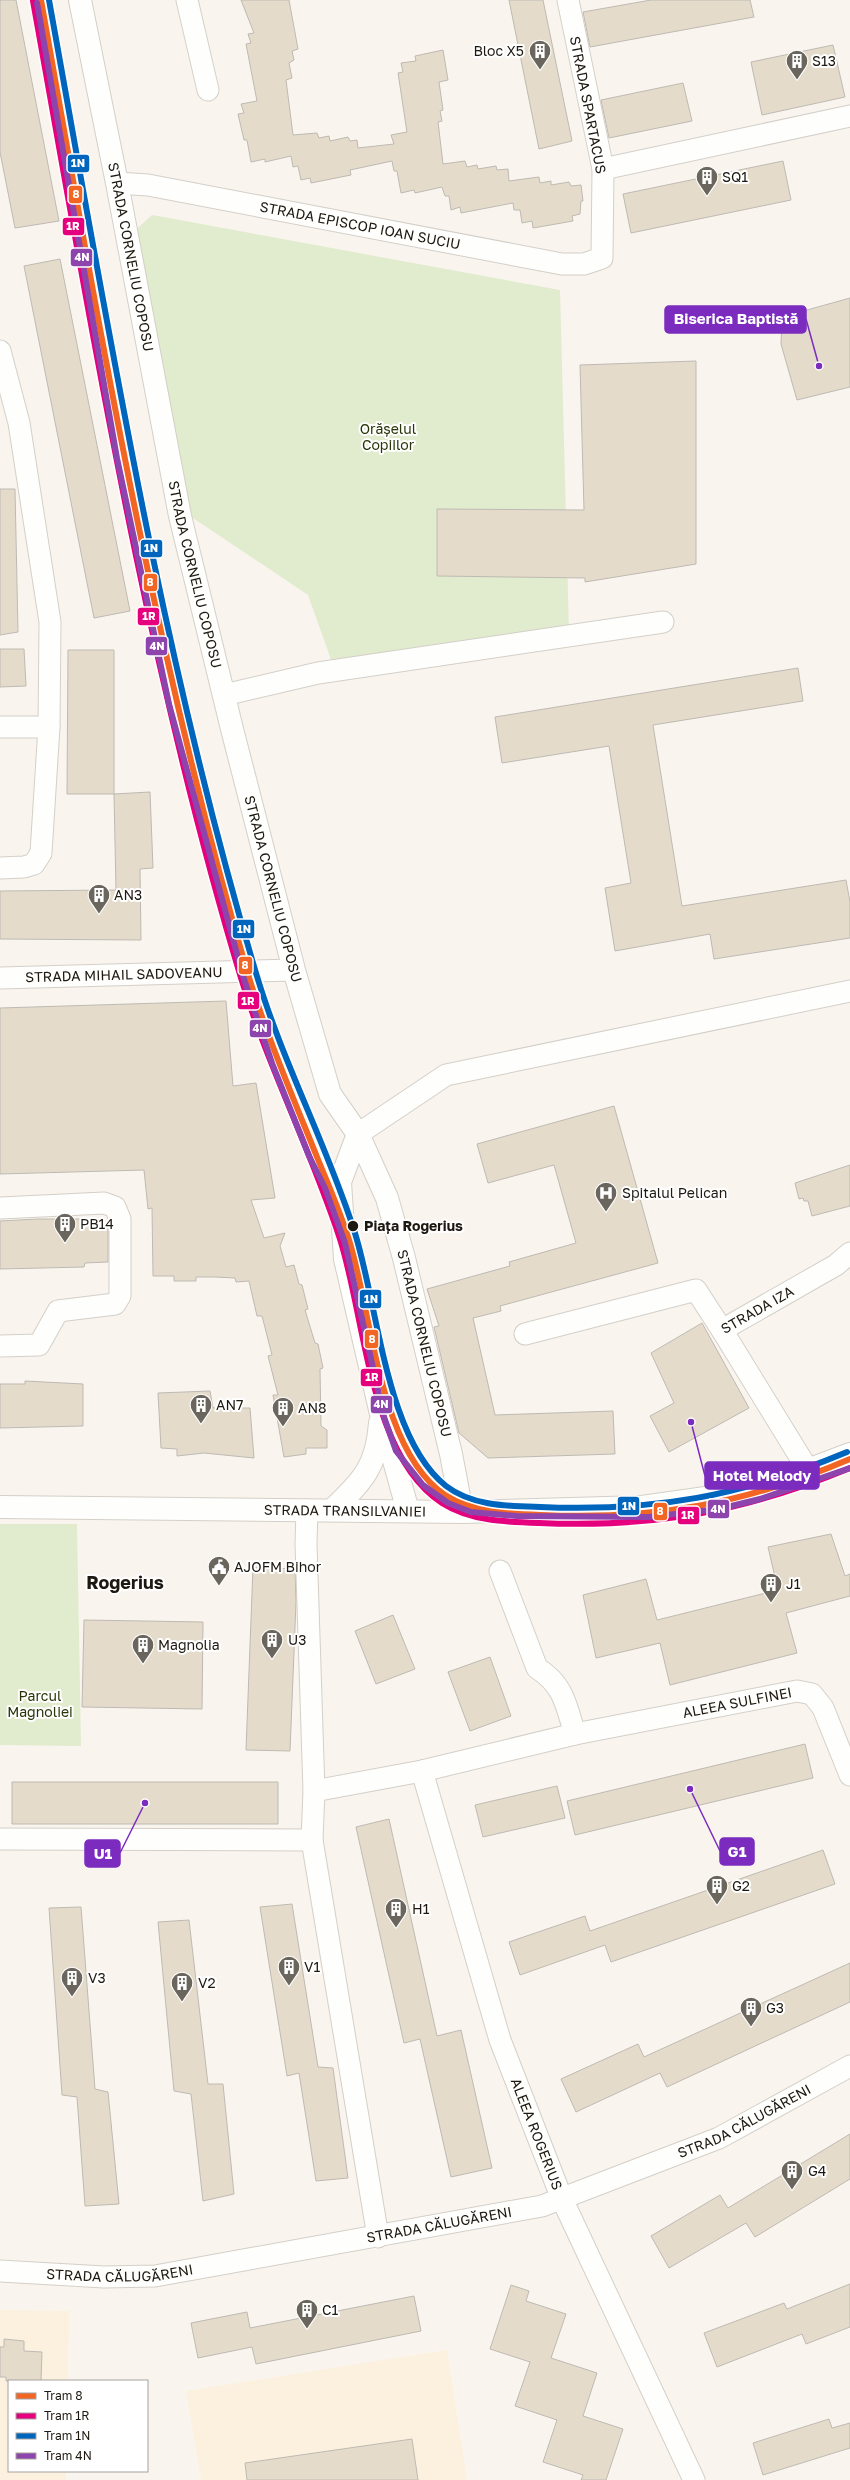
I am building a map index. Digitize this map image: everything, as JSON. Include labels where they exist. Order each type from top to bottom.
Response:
[{"type":"main road","name":"STRADA CORNELIU COPOSU","points":[[80,0],[118,183],[180,516],[224,695],[294,970],[330,1094],[358,1134],[387,1198],[404,1258],[454,1469],[462,1512]]},
{"type":"main road","points":[[358,1134],[340,1182],[342,1239],[348,1276],[381,1414],[408,1511]]},
{"type":"main road","points":[[332,1510],[356,1488],[370,1466],[378,1447],[381,1414]]},
{"type":"main road","name":"STRADA TRANSILVANIEI","points":[[0,1507],[462,1512],[642,1507],[672,1504],[727,1495],[768,1485],[850,1454]]},
{"type":"street","points":[[187,0],[208,90]]},
{"type":"street","name":"STRADA SPARTACUS","points":[[568,0],[603,169],[602,258]]},
{"type":"street","points":[[603,169],[850,116]]},
{"type":"street","name":"STRADA EPISCOP IOAN SUCIU","points":[[118,183],[148,185],[562,264],[584,264],[602,258]]},
{"type":"street","points":[[0,351],[20,424],[50,622],[49,728],[41,852],[34,864],[24,867],[0,868]]},
{"type":"street","points":[[224,695],[318,673],[663,622]]},
{"type":"street","points":[[0,727],[49,728]]},
{"type":"street","name":"STRADA MIHAIL SADOVEANU","points":[[0,978],[294,970]]},
{"type":"street","points":[[358,1134],[446,1075],[850,991]]},
{"type":"street","points":[[0,1208],[104,1203],[115,1207],[120,1218],[120,1296],[115,1304],[58,1312],[39,1345],[0,1346]]},
{"type":"street","name":"STRADA IZA","points":[[808,1470],[722,1330],[836,1265],[850,1253]]},
{"type":"street","points":[[525,1334],[696,1290],[722,1330]]},
{"type":"street","points":[[307,1510],[306,1544],[314,1791],[312,1840],[378,2237]]},
{"type":"street","points":[[500,1571],[536,1668],[549,1676],[560,1688],[575,1734]]},
{"type":"street","name":"ALEEA SULFINEI","points":[[314,1791],[422,1771],[575,1734],[797,1691],[812,1694],[823,1708],[850,1774]]},
{"type":"street","name":"ALEEA ROGERIUS","points":[[422,1771],[500,2040],[562,2199],[694,2480]]},
{"type":"street","points":[[0,1839],[312,1840]]},
{"type":"street","name":"STRADA CĂLUGĂRENI","points":[[0,2271],[104,2277],[155,2276],[378,2237],[542,2206],[719,2138],[850,2066]]},
{"type":"shaded area","points":[[0,2310],[69,2311],[68,2380],[8,2380],[8,2472],[66,2472],[66,2480],[0,2480]]},
{"type":"shaded area","points":[[447,2350],[467,2480],[201,2480],[186,2391]]},
{"type":"green space","name":"Orășelul Copiilor","points":[[152,215],[560,290],[569,632],[334,668],[308,595],[190,516],[130,235]]},
{"type":"green space","name":"Parcul Magnoliei","points":[[0,1524],[77,1524],[81,1746],[0,1745]]},
{"type":"building","points":[[0,0],[16,0],[59,221],[15,228],[0,152]]},
{"type":"building","points":[[241,0],[289,0],[298,49],[292,51],[294,60],[289,63],[292,78],[286,80],[293,135],[317,133],[319,138],[329,136],[330,141],[348,137],[350,141],[357,140],[358,148],[394,144],[391,135],[407,132],[398,73],[403,72],[401,63],[416,61],[415,56],[443,50],[448,80],[439,82],[443,110],[440,111],[442,121],[438,122],[443,164],[465,161],[467,167],[477,165],[478,169],[496,166],[497,170],[508,169],[509,181],[539,177],[540,183],[551,181],[551,185],[569,182],[571,186],[581,185],[583,201],[581,201],[580,214],[572,216],[573,221],[533,228],[532,221],[522,223],[520,210],[514,210],[513,203],[461,213],[460,207],[451,210],[449,196],[445,196],[442,187],[415,193],[414,190],[401,193],[397,171],[394,171],[392,161],[350,170],[351,175],[311,183],[310,178],[301,180],[298,166],[293,167],[291,156],[265,162],[265,159],[251,162],[247,140],[244,140],[238,114],[244,113],[241,104],[257,101],[246,44],[251,43],[248,34],[254,33]]},
{"type":"building","name":"Bloc X5","points":[[509,0],[543,0],[572,141],[539,149]]},
{"type":"building","points":[[651,0],[750,0],[754,17],[590,47],[583,12]]},
{"type":"building","name":"S13","points":[[833,45],[845,97],[762,115],[751,62]]},
{"type":"building","points":[[683,83],[692,121],[609,138],[601,100]]},
{"type":"building","name":"SQ1","points":[[783,161],[791,200],[631,233],[623,194]]},
{"type":"building","points":[[60,259],[130,611],[94,618],[24,266]]},
{"type":"building","points":[[850,298],[850,387],[797,400],[781,344],[782,317]]},
{"type":"building","points":[[696,361],[696,564],[585,582],[585,578],[437,576],[437,509],[584,510],[580,365]]},
{"type":"building","points":[[0,489],[15,489],[18,632],[0,635]]},
{"type":"building","points":[[0,649],[24,649],[26,686],[0,687]]},
{"type":"building","points":[[68,650],[114,650],[114,794],[67,794]]},
{"type":"building","points":[[798,668],[803,701],[653,725],[682,906],[846,880],[850,902],[850,938],[714,959],[710,934],[615,951],[605,888],[631,883],[609,746],[502,763],[495,717]]},
{"type":"building","points":[[150,792],[153,868],[140,869],[141,940],[0,939],[0,891],[116,890],[114,794]]},
{"type":"building","points":[[226,1001],[233,1086],[256,1083],[275,1198],[251,1200],[264,1238],[285,1233],[280,1246],[286,1267],[294,1265],[299,1284],[302,1285],[308,1309],[305,1310],[315,1343],[318,1344],[323,1368],[320,1369],[321,1426],[327,1430],[327,1448],[306,1448],[306,1454],[284,1457],[273,1395],[278,1395],[268,1356],[272,1355],[262,1316],[257,1316],[249,1281],[236,1282],[235,1278],[196,1277],[196,1281],[174,1281],[174,1276],[153,1276],[152,1208],[148,1209],[144,1170],[0,1174],[0,1008]]},
{"type":"building","points":[[614,1106],[658,1263],[500,1306],[501,1311],[473,1318],[495,1415],[613,1411],[615,1454],[488,1458],[459,1433],[434,1327],[439,1326],[427,1289],[510,1266],[509,1262],[576,1243],[554,1165],[488,1183],[477,1144]]},
{"type":"building","points":[[850,1165],[850,1206],[812,1216],[808,1201],[804,1201],[803,1198],[799,1199],[795,1183]]},
{"type":"building","name":"PB14","points":[[85,1219],[85,1224],[108,1223],[108,1262],[85,1263],[84,1267],[0,1269],[0,1221]]},
{"type":"building","points":[[702,1323],[749,1408],[669,1452],[650,1416],[674,1403],[651,1353]]},
{"type":"building","points":[[25,1381],[83,1384],[83,1426],[0,1428],[0,1384],[25,1384]]},
{"type":"building","name":"AN7","points":[[210,1391],[213,1408],[250,1408],[254,1458],[204,1453],[177,1456],[177,1449],[161,1448],[158,1393]]},
{"type":"building","name":"J1","points":[[831,1534],[845,1576],[850,1574],[850,1596],[786,1613],[797,1653],[670,1685],[660,1643],[596,1658],[583,1595],[646,1579],[657,1620],[778,1590],[768,1547]]},
{"type":"building","name":"U3","points":[[253,1567],[295,1569],[296,1602],[290,1751],[246,1750]]},
{"type":"building","points":[[393,1615],[415,1669],[376,1684],[355,1631]]},
{"type":"building","name":"Magnolia","points":[[84,1620],[203,1622],[202,1709],[82,1707]]},
{"type":"building","points":[[490,1657],[511,1716],[470,1731],[448,1672]]},
{"type":"building","points":[[805,1744],[813,1778],[575,1835],[567,1801]]},
{"type":"building","points":[[12,1782],[278,1782],[278,1824],[12,1824]]},
{"type":"building","points":[[557,1786],[565,1818],[483,1837],[475,1805]]},
{"type":"building","name":"H1","points":[[389,1819],[437,2036],[461,2030],[492,2168],[451,2177],[420,2039],[404,2043],[356,1827]]},
{"type":"building","name":"G2","points":[[823,1850],[835,1884],[611,1962],[605,1945],[520,1975],[509,1942],[585,1916],[590,1931]]},
{"type":"building","name":"V1","points":[[292,1904],[318,2067],[333,2068],[348,2178],[316,2181],[299,2073],[287,2076],[260,1907]]},
{"type":"building","name":"V3","points":[[81,1907],[95,2089],[108,2092],[119,2204],[85,2206],[77,2097],[62,2095],[49,1908]]},
{"type":"building","name":"V2","points":[[189,1920],[208,2084],[223,2084],[234,2194],[203,2201],[191,2094],[174,2091],[158,1922]]},
{"type":"building","name":"G3","points":[[850,1963],[850,2002],[667,2087],[660,2073],[576,2112],[561,2079],[638,2044],[644,2057]]},
{"type":"building","points":[[850,2134],[850,2179],[755,2237],[746,2223],[669,2268],[651,2236],[720,2195],[728,2208]]},
{"type":"building","points":[[850,2284],[850,2327],[806,2344],[802,2334],[717,2367],[704,2333],[784,2303],[787,2309]]},
{"type":"building","points":[[511,2285],[529,2291],[526,2301],[566,2314],[551,2358],[597,2373],[583,2416],[623,2429],[606,2480],[581,2480],[583,2475],[543,2462],[557,2420],[515,2406],[530,2362],[490,2349]]},
{"type":"building","name":"C1","points":[[414,2296],[421,2331],[256,2364],[252,2347],[198,2358],[191,2323],[247,2312],[250,2328]]},
{"type":"building","points":[[4,2339],[24,2341],[24,2351],[42,2352],[41,2380],[6,2381],[6,2377],[0,2377],[0,2347],[4,2347]]},
{"type":"building","points":[[829,2419],[832,2428],[850,2423],[850,2448],[763,2475],[753,2443]]},
{"type":"building","points":[[412,2439],[418,2480],[247,2480],[245,2463]]},
{"type":"tram line","name":"8","points":[[41,0],[107,367],[131,488],[156,610],[214,851],[247,971],[262,1018],[338,1208],[349,1240],[381,1378],[392,1414],[405,1447],[423,1474],[445,1495],[456,1501],[467,1506],[491,1511],[541,1515],[623,1515],[699,1506],[736,1498],[773,1487],[811,1475],[850,1459]]},
{"type":"tram line","name":"1N","points":[[49,0],[115,367],[139,490],[164,611],[192,733],[222,853],[256,973],[278,1038],[331,1166],[354,1230],[386,1367],[396,1403],[409,1436],[426,1464],[446,1486],[456,1493],[467,1498],[491,1504],[528,1507],[621,1507],[697,1498],[771,1480],[847,1452]]},
{"type":"tram line","name":"1R","points":[[33,1],[99,370],[123,492],[176,737],[207,858],[241,978],[264,1044],[329,1206],[340,1239],[349,1271],[373,1382],[384,1419],[399,1453],[418,1481],[442,1503],[464,1514],[476,1517],[527,1523],[621,1523],[698,1514],[773,1496],[850,1468]]},
{"type":"tram line","name":"4N","points":[[37,3],[117,458],[169,704],[243,976],[272,1063],[309,1156],[325,1188],[345,1243],[384,1417],[396,1451],[423,1485],[448,1503],[471,1512],[517,1516],[649,1517],[719,1509],[760,1499],[850,1468]]},
{"type":"place","name":"Bloc X5","points":[[540,70]]},
{"type":"place","name":"S13","points":[[797,80]]},
{"type":"place","name":"SQ1","points":[[707,196]]},
{"type":"place","name":"Biserica Baptistă","points":[[819,366]]},
{"type":"place","name":"AN3","points":[[99,914]]},
{"type":"place","name":"Spitalul Pelican","points":[[606,1212]]},
{"type":"place","name":"Piața Rogerius","points":[[353,1226]]},
{"type":"place","name":"PB14","points":[[65,1244]]},
{"type":"place","name":"Hotel Melody","points":[[691,1422]]},
{"type":"place","name":"AN7","points":[[201,1424]]},
{"type":"place","name":"AN8","points":[[283,1428]]},
{"type":"place","name":"AJOFM Bihor","points":[[219,1586]]},
{"type":"place","name":"J1","points":[[771,1604]]},
{"type":"place","name":"U3","points":[[272,1660]]},
{"type":"place","name":"Magnolia","points":[[143,1664]]},
{"type":"place","name":"G1","points":[[690,1789]]},
{"type":"place","name":"U1","points":[[145,1803]]},
{"type":"place","name":"G2","points":[[717,1906]]},
{"type":"place","name":"H1","points":[[396,1928]]},
{"type":"place","name":"V1","points":[[289,1986]]},
{"type":"place","name":"V3","points":[[72,1998]]},
{"type":"place","name":"V2","points":[[182,2002]]},
{"type":"place","name":"G3","points":[[751,2028]]},
{"type":"place","name":"G4","points":[[792,2190]]},
{"type":"place","name":"C1","points":[[307,2330]]},
{"type":"district","name":"Rogerius","points":[[125,1583]]}]
